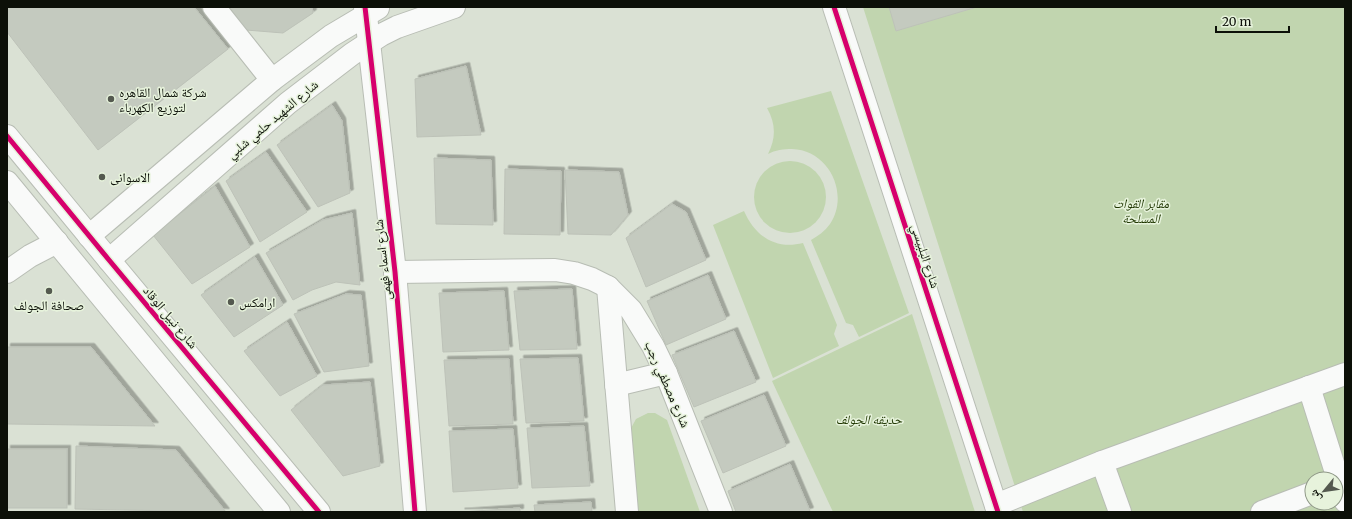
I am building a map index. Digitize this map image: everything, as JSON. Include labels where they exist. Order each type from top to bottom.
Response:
[{"type":"street","points":[[214,7],[272,80]]},
{"type":"street","name":"شارع الشهيد حلمي شلبي","points":[[109,260],[288,103],[338,64],[370,42],[397,27],[454,7]]},
{"type":"street","name":"شارع البلبيسي","points":[[834,7],[997,509]]},
{"type":"street","points":[[89,236],[272,80],[370,9]]},
{"type":"street","name":"شارع اسماء فهمى","points":[[370,9],[370,42],[395,272],[415,512]]},
{"type":"street","name":"شارع نبيل الوقاد","points":[[7,136],[319,512]]},
{"type":"street","points":[[7,182],[279,512]]},
{"type":"street","points":[[7,272],[30,256],[57,242]]},
{"type":"street","name":"شارع مصطفي رجب","points":[[395,272],[556,270],[574,273],[592,279],[608,287],[631,310],[653,346],[666,373],[721,512]]},
{"type":"street","points":[[608,287],[627,512]]},
{"type":"street","points":[[616,385],[666,373]]},
{"type":"street","points":[[997,509],[1102,462],[1345,374]]},
{"type":"street","points":[[1309,387],[1336,471]]},
{"type":"street","points":[[1102,462],[1120,512]]},
{"type":"street","points":[[1262,512],[1304,496]]},
{"type":"green space","name":"مقابر القوات المسلحة","points":[[863,7],[1345,7],[1345,512],[1023,512]]},
{"type":"green space","points":[[831,91],[909,313],[859,337],[853,325],[846,323],[811,240],[828,227],[836,212],[838,200],[837,187],[832,176],[826,165],[805,151],[786,149],[768,154],[774,137],[774,131],[772,120],[767,108]]},
{"type":"green space","points":[[783,161],[797,161],[804,163],[816,171],[824,183],[826,197],[824,211],[816,223],[804,231],[797,233],[783,233],[776,231],[764,223],[756,211],[754,204],[754,190],[756,183],[764,171],[776,163]]},
{"type":"green space","points":[[744,211],[754,228],[767,239],[775,243],[793,245],[803,243],[837,325],[834,334],[839,346],[773,378],[713,225]]},
{"type":"green space","name":"حديقه الجولف","points":[[912,314],[975,512],[833,512],[772,381]]},
{"type":"green space","points":[[648,413],[655,413],[667,420],[700,512],[633,512],[630,430],[636,419]]},
{"type":"building","name":"شركة شمال القاهره لتوزيع الكهرباء","points":[[7,7],[194,7],[228,49],[98,150],[7,32]]},
{"type":"building","points":[[229,7],[312,7],[313,13],[283,33],[246,30]]},
{"type":"building","points":[[889,7],[977,7],[896,31]]},
{"type":"building","points":[[466,66],[481,135],[417,137],[415,79]]},
{"type":"building","points":[[332,105],[342,121],[350,193],[318,207],[277,145]]},
{"type":"building","points":[[266,152],[307,212],[260,242],[226,181]]},
{"type":"building","points":[[434,158],[491,160],[493,225],[436,224]]},
{"type":"building","points":[[505,169],[561,171],[560,235],[504,234]]},
{"type":"building","points":[[565,170],[619,172],[628,215],[611,235],[568,234]]},
{"type":"building","points":[[215,186],[250,247],[192,284],[153,235]]},
{"type":"building","points":[[672,204],[686,212],[706,260],[646,287],[626,238]]},
{"type":"building","points":[[352,213],[360,285],[336,282],[312,290],[293,300],[266,253],[323,220]]},
{"type":"building","points":[[255,257],[283,305],[234,337],[201,295]]},
{"type":"building","points":[[708,275],[726,319],[666,345],[647,301]]},
{"type":"building","points":[[572,289],[577,349],[520,350],[514,291]]},
{"type":"building","points":[[504,291],[509,350],[443,352],[439,293]]},
{"type":"building","points":[[346,294],[361,295],[369,366],[324,372],[294,314]]},
{"type":"building","points":[[287,322],[317,376],[280,396],[244,351]]},
{"type":"building","points":[[734,331],[756,382],[694,407],[672,355]]},
{"type":"building","points":[[7,347],[91,347],[155,426],[7,424]]},
{"type":"building","points":[[578,358],[584,421],[526,423],[520,359]]},
{"type":"building","points":[[509,359],[513,424],[449,426],[444,360]]},
{"type":"building","points":[[370,382],[380,466],[343,476],[291,410],[323,385]]},
{"type":"building","points":[[764,395],[786,446],[723,473],[701,421]]},
{"type":"building","points":[[584,426],[590,486],[532,488],[527,428]]},
{"type":"building","points":[[513,429],[518,488],[453,492],[449,431]]},
{"type":"building","points":[[76,446],[176,450],[226,512],[75,509]]},
{"type":"building","points":[[7,449],[67,449],[67,508],[7,508]]},
{"type":"building","points":[[790,464],[810,511],[736,512],[728,491]]},
{"type":"building","points":[[591,502],[592,512],[535,512],[534,505]]},
{"type":"building","points":[[520,508],[520,512],[461,512]]},
{"type":"cycle path","points":[[365,7],[395,272],[415,512]]},
{"type":"cycle path","points":[[834,7],[998,512]]},
{"type":"cycle path","points":[[7,136],[319,512]]},
{"type":"place","name":"شركة شمال القاهره لتوزيع الكهرباء","points":[[111,99]]},
{"type":"place","name":"الاسوانى","points":[[102,177]]},
{"type":"place","name":"صحافة الجولف","points":[[49,291]]},
{"type":"place","name":"ارامكس","points":[[231,302]]}]
